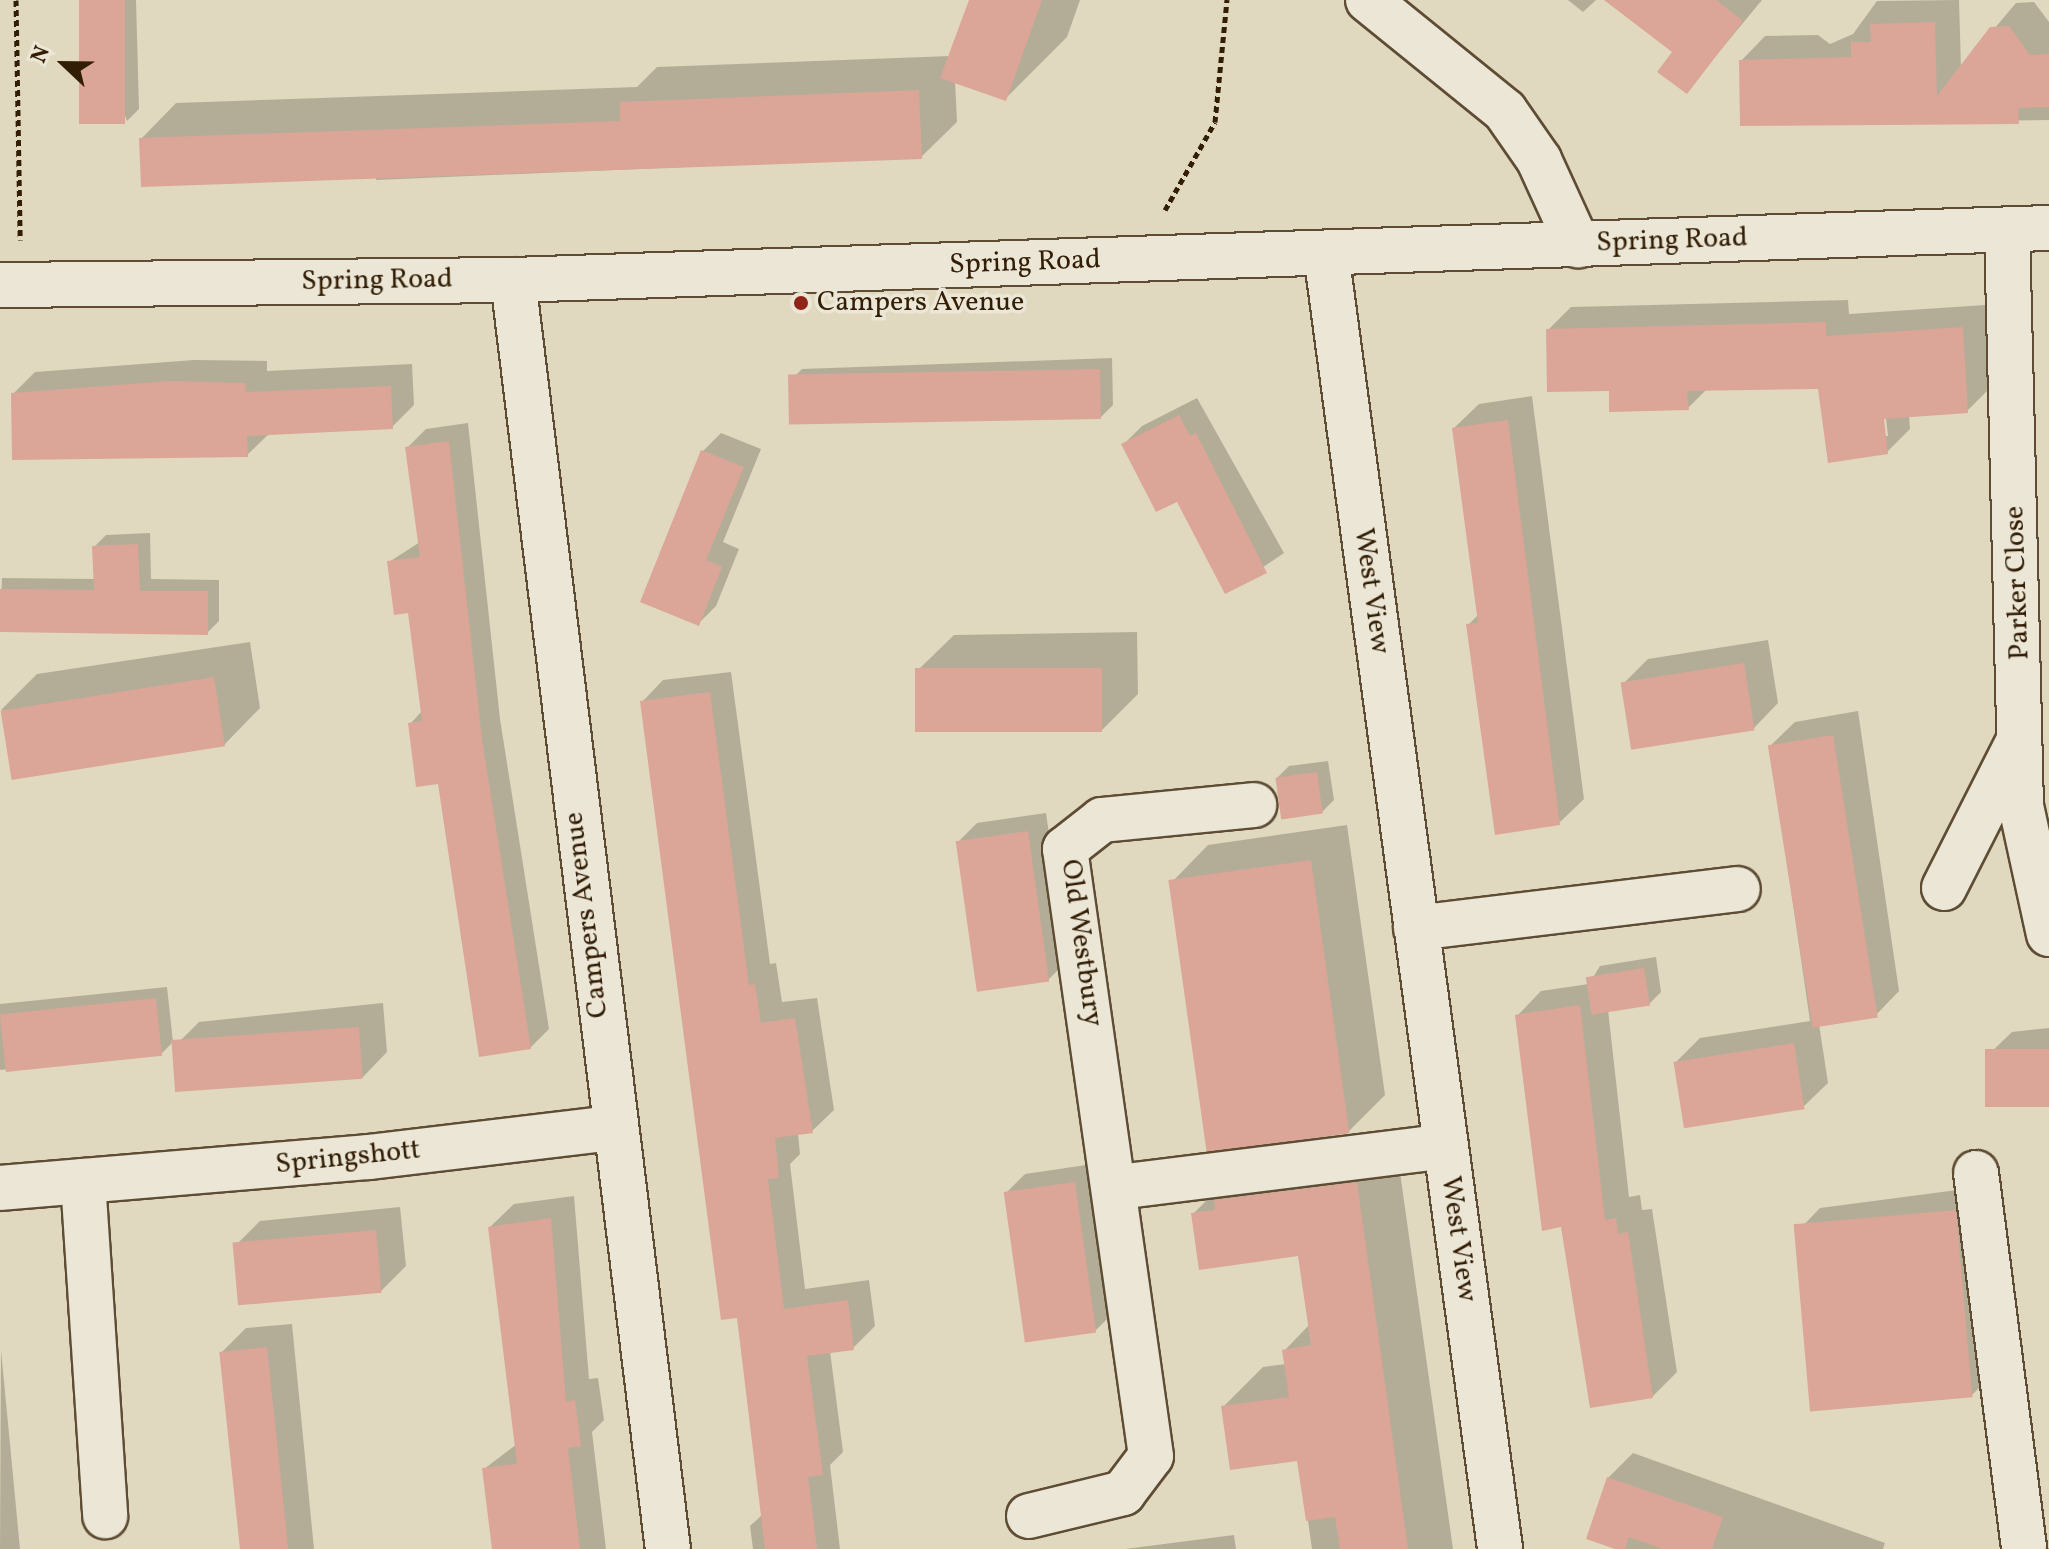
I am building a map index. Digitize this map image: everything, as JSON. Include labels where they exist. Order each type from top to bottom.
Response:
[{"type":"street","points":[[1368,0],[1505,111],[1539,160],[1578,245]]},
{"type":"street","name":"Spring Road","points":[[10,285],[513,280],[2028,229]]},
{"type":"street","name":"Parker Close","points":[[2028,229],[2021,806],[2049,934]]},
{"type":"street","name":"West View","points":[[1326,253],[1500,1549]]},
{"type":"street","name":"Campers Avenue","points":[[513,280],[612,1128],[668,1549]]},
{"type":"street","points":[[1944,888],[2022,733]]},
{"type":"street","name":"Old Westbury","points":[[1029,1516],[1123,1493],[1151,1456],[1118,1187],[1065,849],[1102,820],[1254,805]]},
{"type":"street","points":[[1416,928],[1738,889]]},
{"type":"street","name":"Springshott","points":[[0,1188],[612,1128]]},
{"type":"street","points":[[1118,1187],[1445,1146]]},
{"type":"street","points":[[1976,1173],[2024,1549]]},
{"type":"street","points":[[83,1181],[105,1516]]},
{"type":"path","points":[[10,285],[16,0]]},
{"type":"path","points":[[1136,259],[1215,122],[1227,0]]},
{"type":"building","points":[[79,0],[125,0],[125,124],[79,124]]},
{"type":"building","points":[[969,0],[1042,0],[1006,101],[940,78]]},
{"type":"building","points":[[1604,0],[1716,0],[1743,21],[1687,94],[1657,72],[1672,52]]},
{"type":"building","points":[[1935,22],[1937,96],[1990,27],[2009,26],[2030,55],[2049,54],[2049,107],[2018,108],[2019,124],[1740,126],[1739,60],[1851,57],[1851,42],[1871,42],[1870,24]]},
{"type":"building","points":[[919,90],[922,159],[141,187],[139,138],[620,121],[620,102]]},
{"type":"building","points":[[1826,322],[1826,336],[1963,327],[1968,413],[1884,419],[1888,454],[1828,463],[1818,389],[1687,391],[1689,410],[1609,412],[1609,391],[1547,392],[1546,329]]},
{"type":"building","points":[[1100,369],[1101,419],[789,424],[788,374]]},
{"type":"building","points":[[170,381],[245,383],[246,392],[391,386],[393,429],[247,436],[248,457],[12,460],[11,393]]},
{"type":"building","points":[[1179,415],[1190,436],[1196,433],[1267,573],[1225,594],[1177,502],[1156,512],[1121,444]]},
{"type":"building","points":[[1508,420],[1560,825],[1495,835],[1466,624],[1478,623],[1452,428]]},
{"type":"building","points":[[449,441],[482,739],[531,1049],[479,1057],[438,784],[416,787],[408,723],[422,721],[408,613],[394,615],[387,561],[420,557],[405,447]]},
{"type":"building","points":[[701,450],[744,467],[706,560],[722,567],[699,626],[640,602]]},
{"type":"building","points":[[138,544],[140,591],[208,591],[208,635],[0,632],[0,589],[94,590],[92,546]]},
{"type":"building","points":[[1744,663],[1755,730],[1631,750],[1621,683]]},
{"type":"building","points":[[915,668],[1102,668],[1102,732],[915,732]]},
{"type":"building","points":[[214,677],[225,746],[12,780],[1,711]]},
{"type":"building","points":[[710,692],[749,985],[755,984],[761,1023],[795,1018],[813,1133],[775,1138],[779,1178],[768,1179],[784,1309],[848,1300],[854,1350],[807,1356],[823,1475],[808,1477],[817,1549],[765,1549],[737,1318],[721,1320],[640,701]]},
{"type":"building","points":[[1833,735],[1878,1017],[1813,1028],[1768,745]]},
{"type":"building","points":[[1317,772],[1323,814],[1281,819],[1275,778]]},
{"type":"building","points":[[1028,831],[1049,982],[977,992],[956,841]]},
{"type":"building","points":[[1311,860],[1349,1133],[1207,1153],[1168,880]]},
{"type":"building","points":[[1644,968],[1650,1006],[1592,1015],[1586,977]]},
{"type":"building","points":[[156,998],[162,1056],[6,1072],[0,1014]]},
{"type":"building","points":[[1580,1005],[1605,1220],[1616,1218],[1618,1234],[1628,1232],[1653,1398],[1590,1408],[1561,1227],[1542,1231],[1515,1015]]},
{"type":"building","points":[[359,1027],[363,1079],[175,1092],[171,1040]]},
{"type":"building","points":[[1794,1043],[1804,1109],[1684,1128],[1674,1062]]},
{"type":"building","points":[[1985,1049],[2049,1049],[2049,1107],[1985,1107]]},
{"type":"building","points":[[1075,1182],[1096,1333],[1025,1343],[1004,1192]]},
{"type":"building","points":[[1357,1182],[1408,1549],[1340,1549],[1335,1517],[1306,1521],[1297,1461],[1230,1470],[1221,1406],[1289,1397],[1282,1350],[1311,1345],[1298,1256],[1199,1270],[1191,1213],[1215,1210],[1214,1200]]},
{"type":"building","points":[[1956,1210],[1972,1397],[1810,1411],[1794,1224]]},
{"type":"building","points":[[551,1218],[566,1402],[575,1400],[581,1446],[568,1448],[580,1549],[492,1549],[482,1468],[517,1464],[488,1227]]},
{"type":"building","points":[[376,1230],[381,1293],[238,1305],[233,1243]]},
{"type":"building","points":[[267,1347],[288,1549],[240,1549],[219,1352]]},
{"type":"building","points":[[1607,1477],[1723,1517],[1712,1549],[1662,1549],[1629,1537],[1625,1549],[1615,1549],[1586,1539]]},
{"type":"place","name":"Campers Avenue","points":[[801,303]]}]
